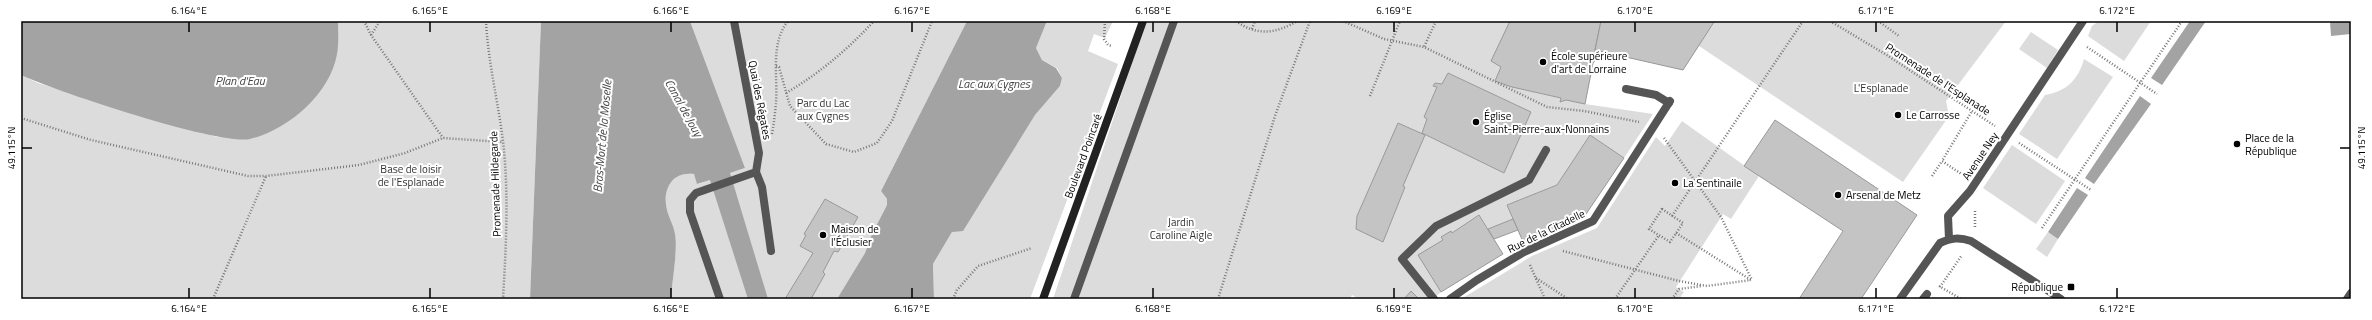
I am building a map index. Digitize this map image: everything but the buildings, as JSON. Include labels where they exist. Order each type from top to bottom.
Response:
[{"type":"main road","name":"Boulevard Poincaré","points":[[1043,299],[1143,21]]},
{"type":"street","name":"Quai des Régates","points":[[734,21],[759,153],[756,172]]},
{"type":"street","points":[[1074,299],[1174,21]]},
{"type":"street","name":"Avenue Ney","points":[[1949,239],[1948,216],[1975,183],[2083,21]]},
{"type":"street","name":"Rue de la Citadelle","points":[[1450,299],[1477,280],[1524,252],[1593,221],[1670,102],[1656,95],[1626,89]]},
{"type":"street","points":[[1434,299],[1402,259],[1436,226],[1529,180],[1546,150]]},
{"type":"street","points":[[720,299],[690,212],[690,200],[696,193],[756,172],[762,187],[771,250]]},
{"type":"street","points":[[1900,299],[1940,243],[1949,239],[1961,238],[1971,241],[2061,299]]},
{"type":"street","points":[[2347,299],[2351,293]]},
{"type":"path","points":[[364,21],[370,35],[443,138]]},
{"type":"path","points":[[370,35],[380,21]]},
{"type":"path","name":"Promenade Hildegarde","points":[[486,21],[487,43],[503,142],[505,248],[504,299]]},
{"type":"path","points":[[759,153],[772,140],[776,103],[776,66],[779,39],[788,21]]},
{"type":"path","points":[[786,93],[818,74],[849,49],[874,21]]},
{"type":"path","points":[[776,66],[779,67],[790,106],[826,144],[854,152],[877,143],[892,121],[932,21]]},
{"type":"path","points":[[1105,21],[1104,39],[1108,45],[1112,46]]},
{"type":"path","points":[[1236,21],[1252,30],[1276,32],[1297,21]]},
{"type":"path","points":[[1252,30],[1255,21]]},
{"type":"path","points":[[1218,299],[1275,116],[1310,21]]},
{"type":"path","points":[[1343,21],[1392,42],[1424,47],[1547,107],[1584,111],[1654,125]]},
{"type":"path","points":[[1370,96],[1400,21]]},
{"type":"path","points":[[1424,47],[1436,21]]},
{"type":"path","points":[[1672,216],[1694,180],[1803,21]]},
{"type":"path","name":"Promenade de l'Esplanade","points":[[1830,21],[2008,134],[2091,190]]},
{"type":"path","points":[[1878,21],[1899,36]]},
{"type":"path","points":[[2042,228],[2182,21]]},
{"type":"path","points":[[2087,48],[2156,94]]},
{"type":"path","points":[[1932,176],[1972,111]]},
{"type":"path","points":[[21,118],[91,140],[248,176],[266,176],[359,165],[406,153],[443,138],[503,142]]},
{"type":"path","points":[[1665,140],[1721,217],[1752,280]]},
{"type":"path","points":[[1942,160],[1975,183]]},
{"type":"path","points":[[213,299],[266,176]]},
{"type":"path","points":[[1662,209],[1683,223],[1676,232],[1670,242],[1649,229],[1662,209]]},
{"type":"path","points":[[1676,232],[1752,280]]},
{"type":"path","points":[[1615,299],[1659,235]]},
{"type":"path","points":[[1539,245],[1635,270],[1708,286]]},
{"type":"path","points":[[953,299],[957,290],[978,266],[1032,248]]},
{"type":"path","points":[[1524,252],[1545,299]]},
{"type":"path","points":[[1536,277],[1568,299]]},
{"type":"path","points":[[1672,299],[1679,289],[1752,280]]},
{"type":"green space","name":"Base de loisir de l'Esplanade","points":[[338,21],[541,21],[530,299],[21,299],[21,75],[38,83],[143,116],[217,137],[249,139],[276,128],[301,112],[338,36]]},
{"type":"green space","name":"Parc du Lac aux Cygnes","points":[[690,21],[967,21],[881,191],[887,199],[887,205],[872,234],[865,253],[837,299],[671,299],[676,240],[666,203],[667,189],[670,183],[679,176],[694,174],[698,184],[745,168]]},
{"type":"green space","points":[[1047,21],[1113,21],[1105,38],[1094,34],[1088,51],[1118,64],[1030,299],[934,299],[933,264],[952,232],[1035,115],[1060,86],[1062,78],[1057,68],[1042,60],[1036,48]]},
{"type":"green space","points":[[1146,21],[2006,21],[1946,101],[1949,116],[1903,182],[1699,46],[1683,70],[1595,50],[1593,59],[1595,61],[1593,63],[1585,104],[1653,114],[1624,158],[1590,135],[1557,185],[1507,205],[1513,219],[1488,229],[1479,215],[1452,233],[1451,231],[1441,237],[1443,240],[1419,255],[1441,292],[1433,299],[1419,299],[1411,291],[1404,299],[1359,299],[1352,295],[1350,299],[1053,299]],"holes":[[[1448,73],[1531,112],[1504,173],[1422,133],[1427,119],[1424,117],[1437,87],[1434,86],[1435,83],[1442,84]]]},
{"type":"green space","points":[[2099,21],[2151,21],[2124,61],[2088,36],[2092,26]]},
{"type":"green space","points":[[2031,32],[2058,50],[2047,68],[2019,49]]},
{"type":"green space","points":[[2084,59],[2113,77],[2057,159],[2019,134],[2045,95],[2060,91],[2075,79]]},
{"type":"green space","points":[[1682,121],[1759,176],[1731,219],[1723,214],[1721,217],[1676,287],[1684,292],[1679,299],[1461,299],[1532,256],[1597,228],[1656,137],[1665,146]]},
{"type":"green space","points":[[2012,145],[2065,181],[2036,224],[1983,188]]},
{"type":"green space","points":[[2048,232],[2058,239],[2047,257],[2036,249]]},
{"type":"water","name":"Plan d'Eau","points":[[21,21],[338,21],[338,46],[333,69],[326,83],[305,108],[279,128],[250,139],[233,139],[206,134],[137,116],[67,93],[21,75]]},
{"type":"water","points":[[541,21],[690,21],[745,168],[730,173],[768,299],[748,299],[710,180],[697,184],[694,174],[686,174],[674,179],[667,189],[666,196],[667,210],[674,228],[676,240],[671,299],[530,299]]},
{"type":"water","name":"Lac aux Cygnes","points":[[967,21],[1047,21],[1036,48],[1042,60],[1056,68],[1062,78],[1060,86],[1035,115],[963,231],[952,232],[933,264],[934,299],[837,299],[865,253],[872,234],[887,205],[887,199],[881,191]]},
{"type":"water","points":[[2190,21],[2206,21],[2162,85],[2151,78]]},
{"type":"water","points":[[2330,21],[2351,21],[2351,34],[2331,36]]},
{"type":"water","points":[[2140,96],[2151,104],[2094,184],[2085,178]]},
{"type":"water","points":[[2077,188],[2088,195],[2058,239],[2048,232]]},
{"type":"place","name":"École supérieure d'art de Lorraine","points":[[1543,62]]},
{"type":"place","name":"Le Carrosse","points":[[1898,115]]},
{"type":"place","name":"Église Saint-Pierre-aux-Nonnains","points":[[1476,122]]},
{"type":"place","name":"Place de la République","points":[[2237,144]]},
{"type":"place","name":"La Sentinaile","points":[[1675,183]]},
{"type":"place","name":"Arsenal de Metz","points":[[1838,195]]},
{"type":"place","name":"Maison de l'Éclusier","points":[[823,235]]},
{"type":"place","name":"République","points":[[2071,287]]},
{"type":"park label","name":"L'Esplanade","points":[[1881,88]]},
{"type":"park label","name":"Jardin Caroline Aigle","points":[[1181,228]]},
{"type":"water label","name":"Canal de Jouy","points":[[684,108]]},
{"type":"water label","name":"Bras-Mort de la Moselle","points":[[602,136]]}]
